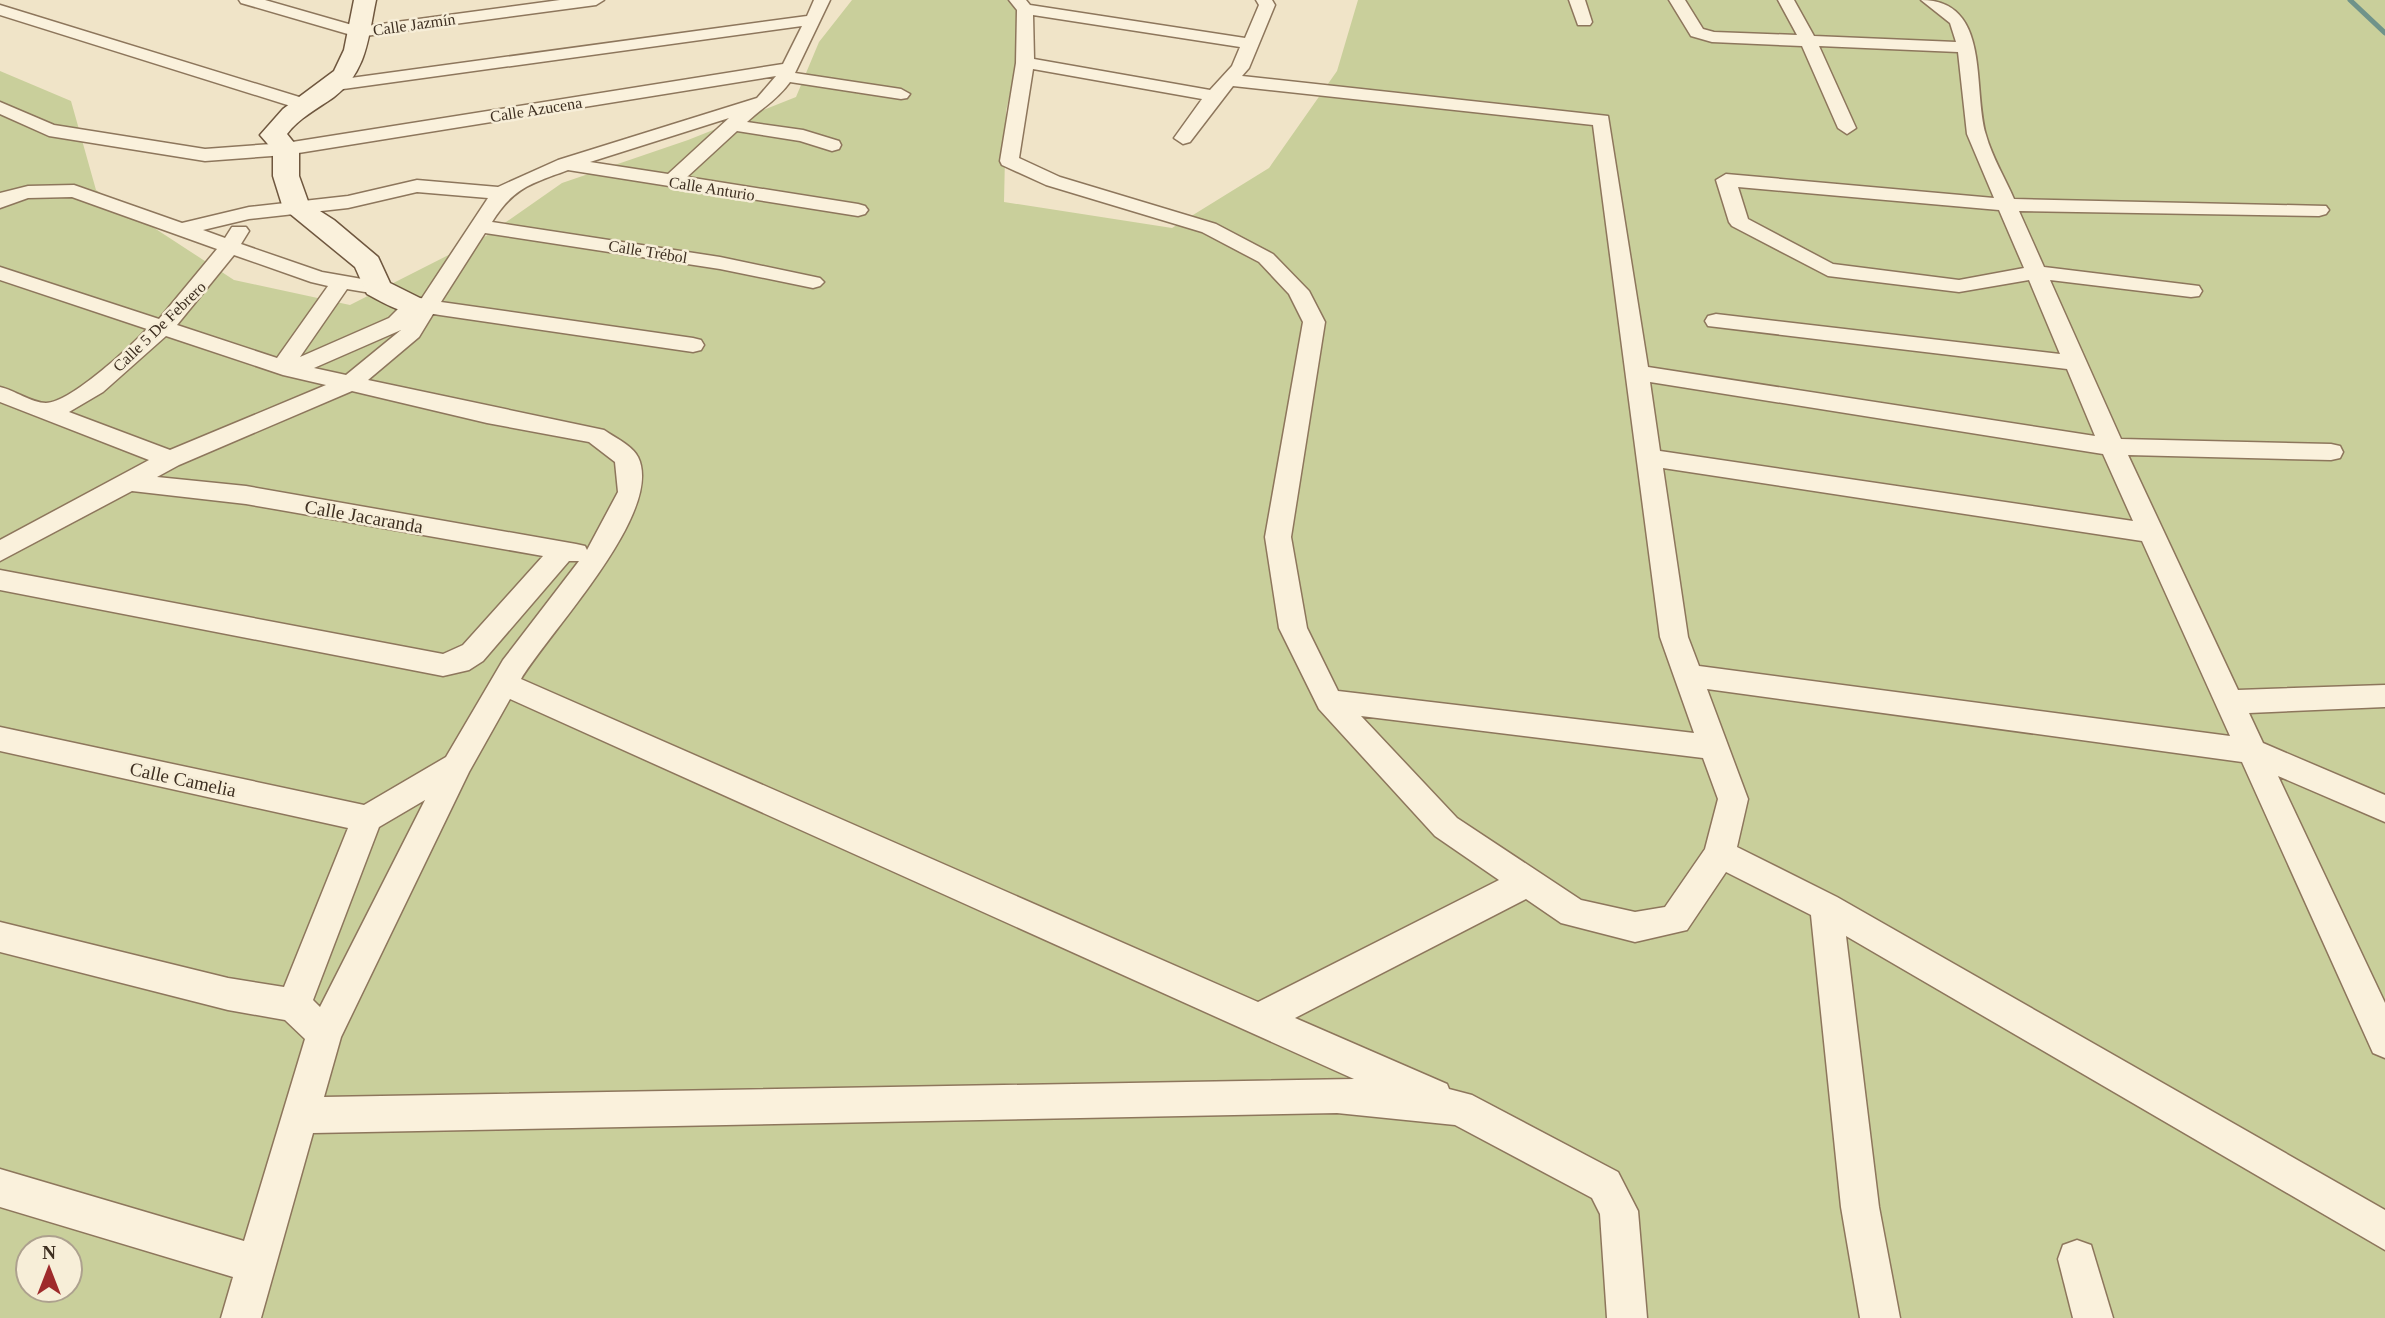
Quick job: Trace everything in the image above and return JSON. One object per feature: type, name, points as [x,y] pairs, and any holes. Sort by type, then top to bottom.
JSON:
[{"type":"street","points":[[247,0],[358,32]]},
{"type":"street","points":[[336,85],[351,65],[365,0]]},
{"type":"street","name":"Calle Jazmín","points":[[358,32],[596,0]]},
{"type":"street","points":[[1183,138],[1213,96],[1240,68],[1267,5],[1264,0]]},
{"type":"street","points":[[1577,0],[1584,22]]},
{"type":"street","points":[[1677,0],[1697,32],[1712,37],[1966,47]]},
{"type":"street","points":[[1786,0],[1808,40],[1847,128]]},
{"type":"street","points":[[1929,0],[1957,22],[1966,47],[1976,134],[2112,447],[2385,1041]]},
{"type":"street","points":[[1229,80],[1602,120],[1674,637],[1733,799],[1720,854],[1675,920],[1635,927],[1573,913],[1446,827],[1329,701],[1293,628],[1278,537],[1314,322],[1298,291],[1266,258],[1209,228],[1053,181],[1009,161],[1033,5],[1251,44]]},
{"type":"street","points":[[0,10],[303,104]]},
{"type":"street","points":[[181,229],[248,213],[348,202],[417,186],[502,193],[565,164],[751,107],[773,95],[817,10]]},
{"type":"street","points":[[377,288],[368,263],[324,226],[297,208],[286,176],[286,149],[273,135],[303,104],[336,85],[817,10]]},
{"type":"street","points":[[1025,62],[1213,96]]},
{"type":"street","name":"Calle Azucena","points":[[0,107],[49,130],[205,155],[286,149],[785,73],[901,94]]},
{"type":"street","points":[[671,182],[751,107]]},
{"type":"street","points":[[732,125],[803,136],[832,145]]},
{"type":"street","name":"Calle Anturio","points":[[565,164],[858,210]]},
{"type":"street","points":[[2191,292],[2036,272],[1959,286],[1828,270],[1739,222],[1726,180],[2007,205],[2319,210]]},
{"type":"street","points":[[3,197],[27,192],[74,191],[318,278],[377,288],[421,306],[693,345]]},
{"type":"street","points":[[2,549],[170,460],[351,383],[411,332],[421,306],[481,226],[502,193]]},
{"type":"street","name":"Calle 5 De Febrero","points":[[43,412],[72,402],[118,368],[204,284],[230,247],[248,213]]},
{"type":"street","name":"Calle Trébol","points":[[481,226],[720,263],[813,282]]},
{"type":"street","points":[[0,273],[159,328],[287,368],[487,415],[596,436],[626,459],[630,492],[597,557],[504,684],[457,766],[324,1034],[241,1318]]},
{"type":"street","points":[[287,368],[342,282]]},
{"type":"street","points":[[287,368],[397,323],[421,306]]},
{"type":"street","points":[[1716,321],[2076,363]]},
{"type":"street","points":[[1638,373],[2112,447],[2331,452]]},
{"type":"street","points":[[0,394],[170,460]]},
{"type":"street","points":[[1650,458],[2152,533]]},
{"type":"street","name":"Calle Jacaranda","points":[[130,482],[246,495],[597,557]]},
{"type":"street","points":[[0,580],[443,666],[459,662],[472,653],[563,551]]},
{"type":"street","points":[[1689,676],[2252,751],[2385,809]]},
{"type":"street","points":[[504,684],[1459,1108],[1605,1185],[1619,1211],[1627,1318]]},
{"type":"street","points":[[2229,702],[2385,696]]},
{"type":"street","points":[[1329,701],[1715,747]]},
{"type":"street","name":"Calle Camelia","points":[[0,739],[367,819]]},
{"type":"street","points":[[294,1005],[367,819],[457,766]]},
{"type":"street","points":[[1720,854],[1826,907],[2385,1231]]},
{"type":"street","points":[[1259,1018],[1527,882]]},
{"type":"street","points":[[1826,907],[1860,1207],[1880,1318]]},
{"type":"street","points":[[0,937],[228,994],[294,1005],[324,1034]]},
{"type":"street","points":[[299,1115],[1336,1094],[1459,1108]]},
{"type":"street","points":[[0,1188],[256,1264]]},
{"type":"street","points":[[2077,1259],[2093,1318]]},
{"type":"green space","points":[[852,0],[1016,0],[1025,11],[1006,111],[1004,202],[1172,228],[1269,168],[1337,71],[1358,0],[2385,0],[2385,1318],[0,1318],[0,71],[71,101],[96,190],[234,280],[350,305],[486,236],[562,183],[688,140],[796,97],[819,42]]},
{"type":"waterway","points":[[2350,0],[2385,33]]}]
